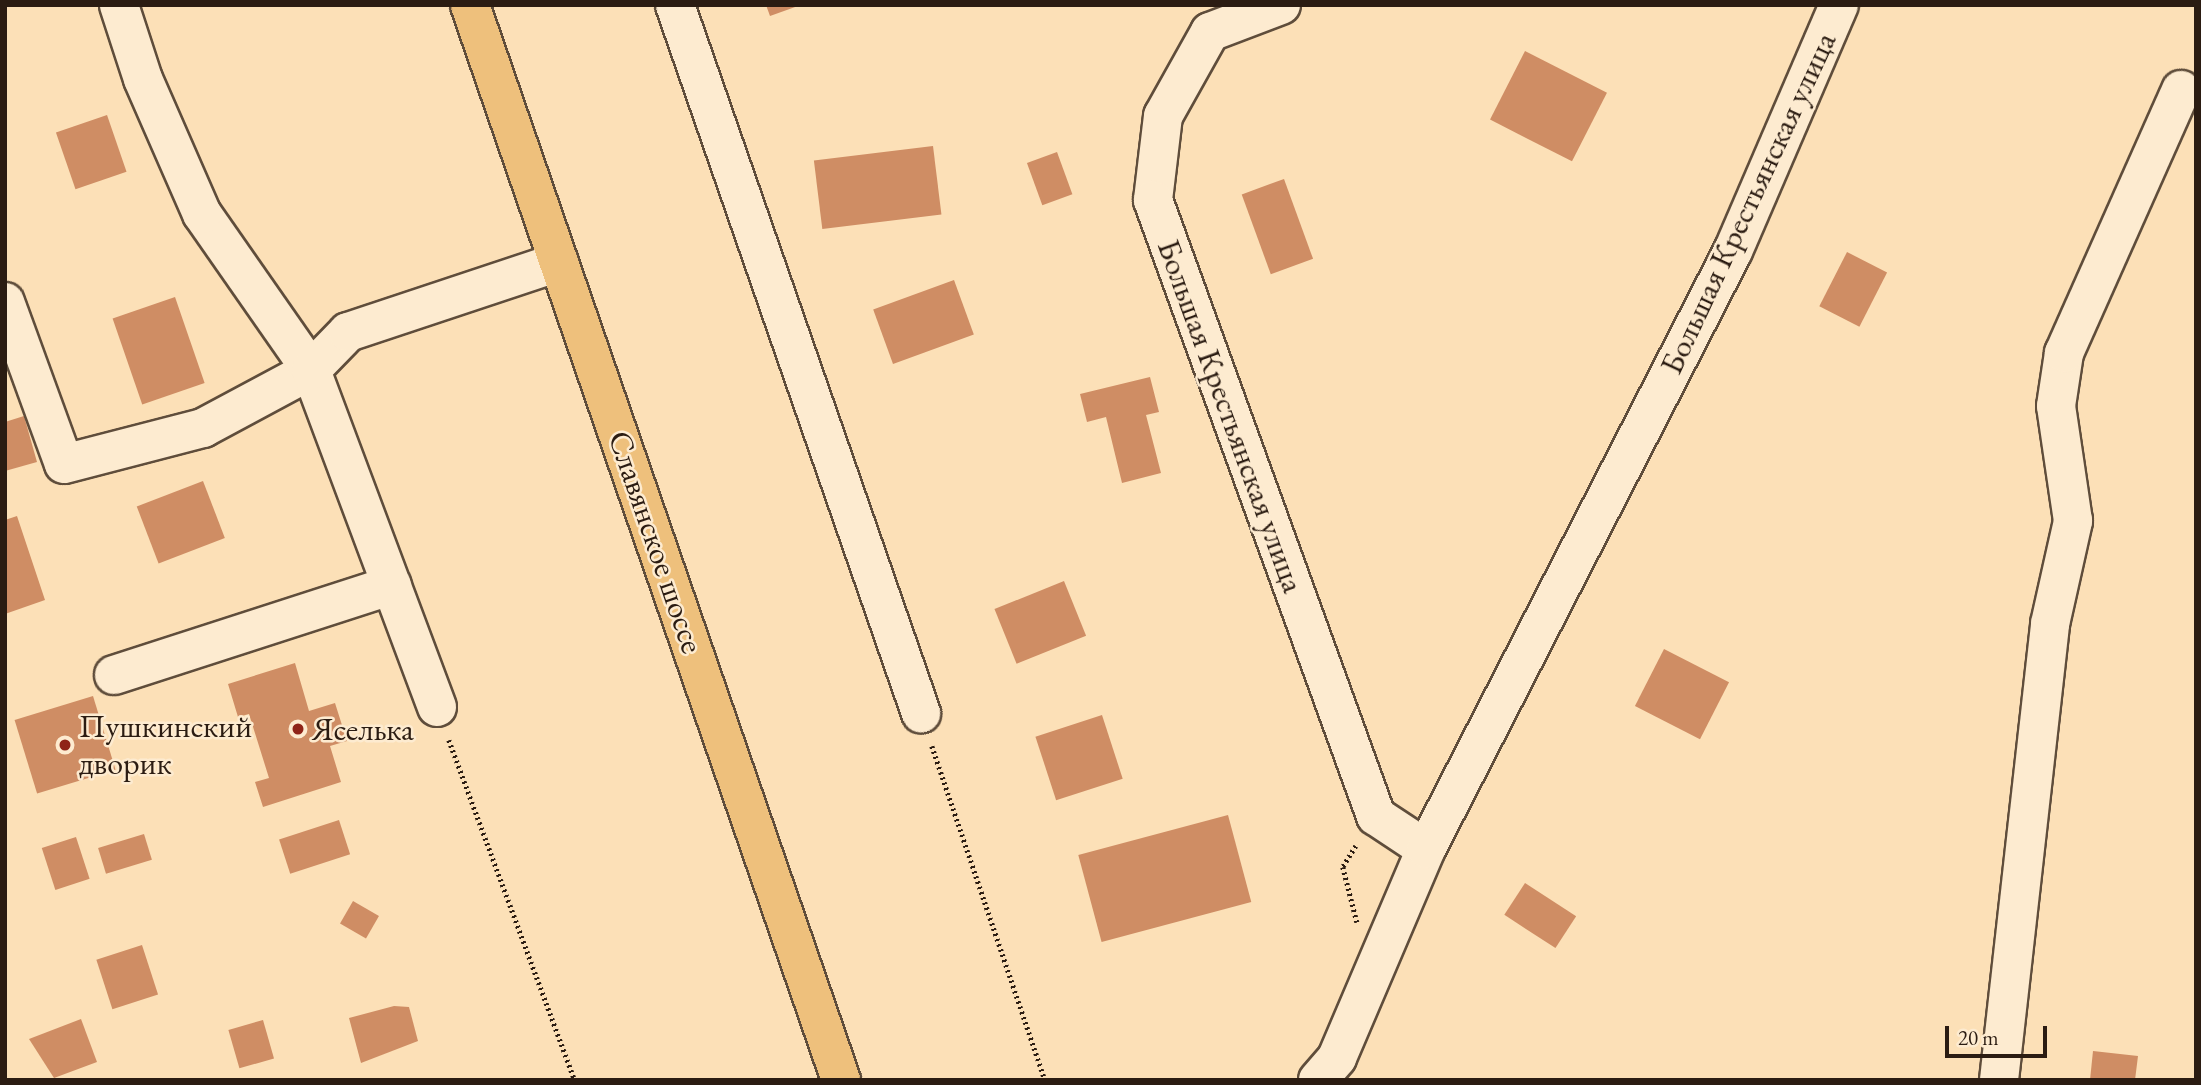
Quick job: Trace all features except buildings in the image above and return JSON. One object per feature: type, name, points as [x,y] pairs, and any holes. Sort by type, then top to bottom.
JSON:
[{"type":"main road","name":"Славянское шоссе","points":[[470,5],[841,1080]]},
{"type":"street","points":[[119,5],[143,79],[202,214],[311,370],[437,707]]},
{"type":"street","points":[[675,5],[921,713]]},
{"type":"street","name":"Большая Крестьянская улица","points":[[1281,5],[1210,32],[1163,116],[1153,200],[1376,816]]},
{"type":"street","name":"Большая Крестьянская улица","points":[[1318,1080],[1337,1058],[1426,849],[1733,251],[1839,5]]},
{"type":"street","points":[[1999,1080],[2050,624],[2073,521],[2056,406],[2064,353],[2181,90]]},
{"type":"street","points":[[5,302],[64,464],[203,428],[311,370],[348,332],[559,262]]},
{"type":"street","points":[[114,675],[392,585]]},
{"type":"street","points":[[1376,816],[1426,849]]},
{"type":"path","points":[[437,707],[575,1080]]},
{"type":"path","points":[[921,713],[1045,1080]]},
{"type":"path","points":[[1376,816],[1343,867],[1350,910],[1379,960]]},
{"type":"place","name":"Яселька","points":[[298,729]]},
{"type":"place","name":"Пушкинский дворик","points":[[65,745]]}]
